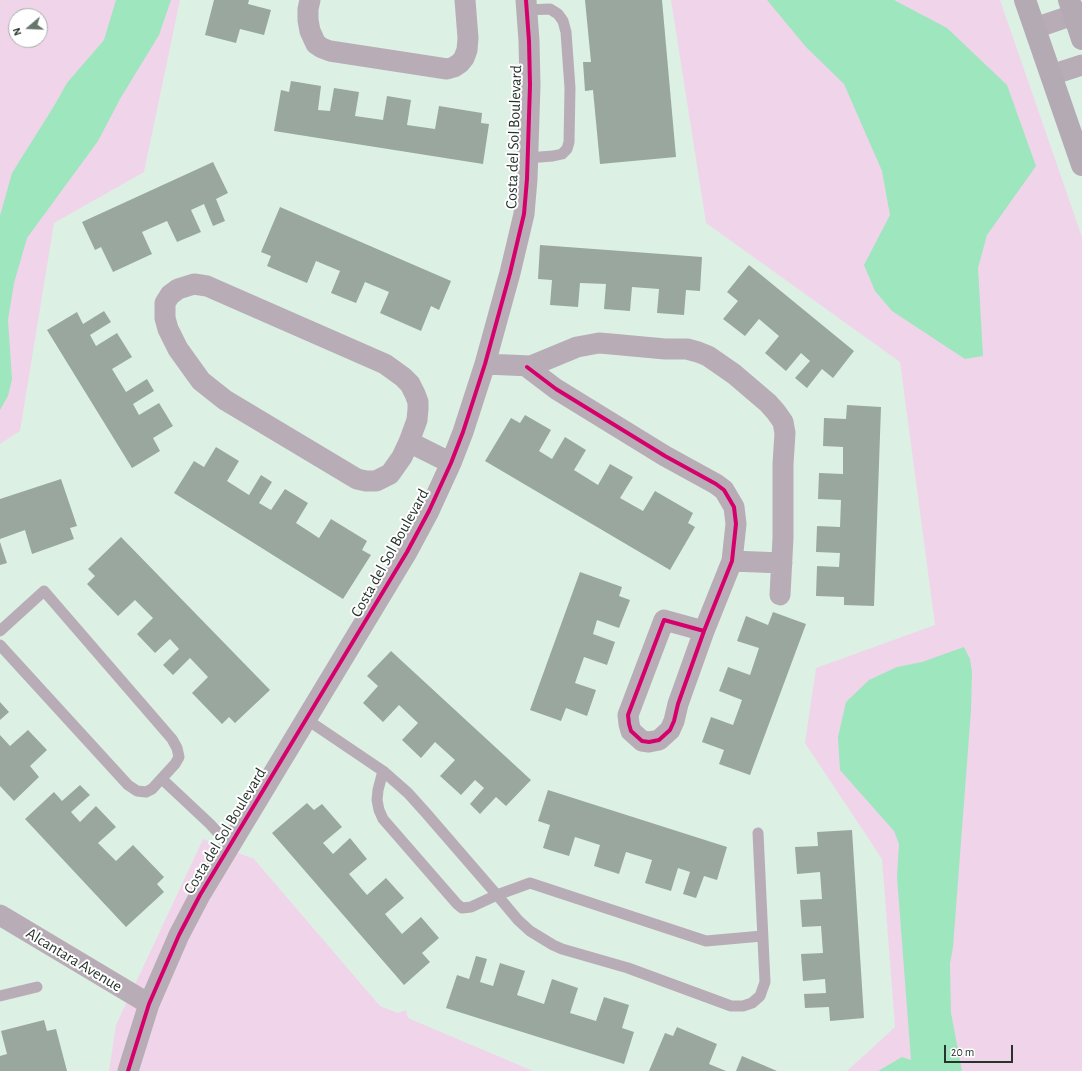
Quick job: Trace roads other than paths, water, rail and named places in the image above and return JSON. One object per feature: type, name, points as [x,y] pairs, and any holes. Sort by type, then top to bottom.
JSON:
[{"type":"street","points":[[310,0],[308,9],[310,31],[316,44],[322,48],[330,51],[448,69],[460,63],[467,50],[468,38],[465,0]]},
{"type":"street","points":[[1025,0],[1082,165]]},
{"type":"street","name":"Costa del Sol Boulevard","points":[[128,1071],[149,1004],[179,935],[200,895],[408,552],[429,512],[463,432],[485,364],[510,273],[524,214],[527,179],[530,84],[527,5]]},
{"type":"street","points":[[1035,28],[1075,9],[1082,39]]},
{"type":"street","points":[[1051,75],[1082,65]]},
{"type":"street","points":[[194,284],[207,286],[385,364],[410,384],[418,402],[417,420],[409,442],[397,466],[390,474],[376,481],[357,479],[225,400],[201,381],[178,348],[168,329],[165,318],[165,303],[170,295],[178,289],[194,284]]},
{"type":"street","points":[[485,364],[527,367],[577,347],[599,343],[665,349],[687,349],[708,356],[734,374],[768,403],[776,412],[782,422],[785,433],[780,595]]},
{"type":"street","points":[[527,367],[556,389],[665,456],[716,484],[724,490],[734,507],[736,514],[735,543],[732,561],[704,631],[670,730],[659,740],[649,742],[636,737],[631,731],[628,715],[664,620],[704,631]]},
{"type":"street","points":[[409,442],[451,463]]},
{"type":"street","points":[[732,561],[782,563]]},
{"type":"street","name":"Alcantara Avenue","points":[[1,918],[149,1004]]},
{"type":"lane","points":[[527,5],[550,9],[558,14],[563,21],[566,32],[570,88],[569,142],[567,149],[562,154],[527,158]]},
{"type":"lane","points":[[0,631],[44,591],[172,739],[177,748],[179,757],[175,764],[152,789],[146,792],[138,791],[128,785],[0,645]]},
{"type":"lane","points":[[306,720],[383,771],[408,793],[518,920],[530,931],[562,949],[628,968],[731,1006],[743,1006],[752,1003],[760,996],[765,982],[758,833]]},
{"type":"lane","points":[[383,771],[377,800],[378,810],[383,819],[462,908],[471,907],[497,895],[530,883],[706,941],[721,941],[762,936]]},
{"type":"lane","points":[[162,779],[210,824],[230,846]]},
{"type":"lane","points":[[0,996],[37,987]]}]
